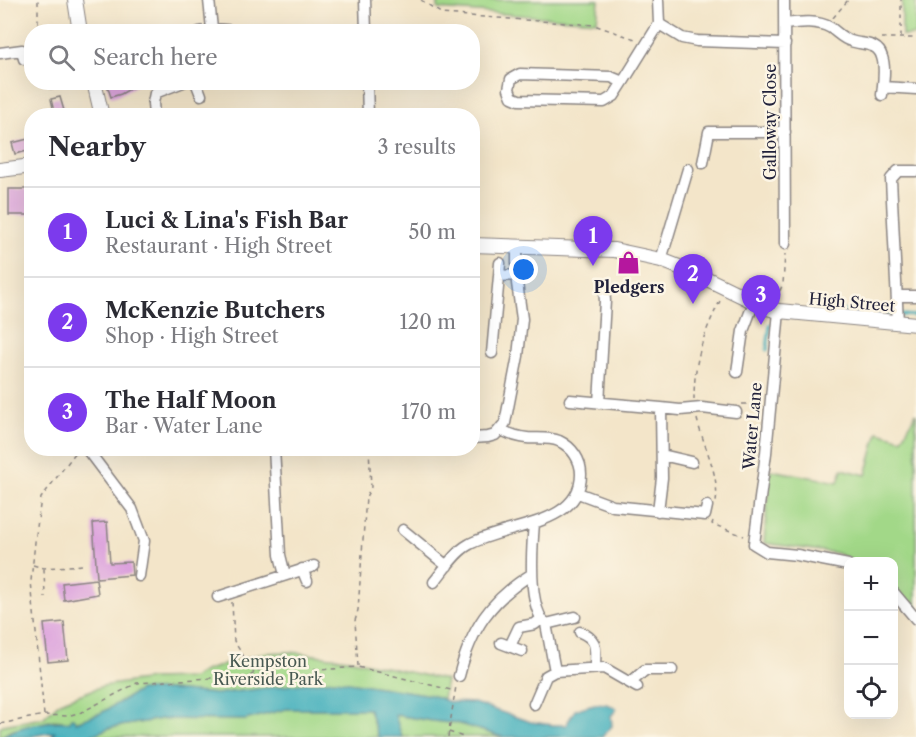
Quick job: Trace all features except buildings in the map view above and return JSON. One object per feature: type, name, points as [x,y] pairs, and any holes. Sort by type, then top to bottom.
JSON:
[{"type":"main road","points":[[75,0],[79,24]]},
{"type":"main road","points":[[96,90],[100,108]]},
{"type":"main road","points":[[0,170],[24,167]]},
{"type":"main road","name":"High Street","points":[[480,246],[614,250],[661,260],[767,307],[898,317],[916,324]]},
{"type":"street","points":[[209,0],[212,24]]},
{"type":"street","points":[[365,0],[366,24]]},
{"type":"street","points":[[623,82],[611,77],[520,74],[511,79],[509,88],[512,97],[519,100],[604,102],[614,96],[623,82],[647,42],[659,24],[658,0]]},
{"type":"street","name":"Galloway Close","points":[[784,0],[785,244]]},
{"type":"street","points":[[785,24],[803,22],[827,26],[844,39],[870,44],[878,50],[882,57],[882,91],[916,89]]},
{"type":"street","points":[[659,24],[682,38],[697,41],[785,44]]},
{"type":"street","points":[[0,53],[22,50],[24,59]]},
{"type":"street","points":[[153,108],[155,93],[163,90]]},
{"type":"street","points":[[199,90],[201,95]]},
{"type":"street","points":[[367,90],[368,108]]},
{"type":"street","points":[[702,163],[709,132],[785,132]]},
{"type":"street","points":[[661,260],[688,185],[688,169]]},
{"type":"street","points":[[898,317],[891,179],[898,171],[916,171]]},
{"type":"street","points":[[480,438],[495,435],[505,423],[519,356],[522,319],[517,275],[517,248]]},
{"type":"street","points":[[492,353],[500,263]]},
{"type":"street","points":[[500,276],[517,275]]},
{"type":"street","points":[[599,403],[604,288]]},
{"type":"street","points":[[897,296],[916,296]]},
{"type":"street","points":[[737,372],[741,339],[767,307]]},
{"type":"street","name":"Water Lane","points":[[754,544],[769,424],[767,307]]},
{"type":"street","points":[[570,400],[680,410],[736,412]]},
{"type":"street","points":[[658,511],[662,455],[661,408]]},
{"type":"street","points":[[434,582],[466,547],[483,537],[563,511],[578,493],[581,467],[577,456],[569,448],[559,441],[513,436],[501,430]]},
{"type":"street","points":[[662,455],[692,462]]},
{"type":"street","points":[[93,456],[132,509],[144,541],[139,576]]},
{"type":"street","points":[[274,456],[280,555],[285,575]]},
{"type":"street","points":[[578,493],[613,506],[705,515],[712,508]]},
{"type":"street","points":[[534,522],[533,588],[544,622],[555,671]]},
{"type":"street","points":[[403,530],[447,566]]},
{"type":"street","points":[[754,544],[767,552],[844,564]]},
{"type":"street","points":[[218,597],[230,589],[314,566]]},
{"type":"street","points":[[302,569],[307,581]]},
{"type":"street","points":[[459,676],[465,651],[474,631],[488,610],[513,586],[532,574]]},
{"type":"street","points":[[898,598],[916,619]]},
{"type":"street","points":[[522,651],[506,644],[516,629],[575,617]]},
{"type":"street","points":[[580,632],[590,636],[594,641],[595,668]]},
{"type":"street","points":[[534,704],[546,676],[555,671],[608,669],[634,685],[645,670],[672,670]]},
{"type":"path","points":[[38,0],[38,24]]},
{"type":"path","points":[[421,0],[442,14],[594,25],[647,42]]},
{"type":"path","points":[[827,26],[848,0]]},
{"type":"path","points":[[901,0],[901,38]]},
{"type":"path","points":[[870,44],[870,39],[916,38]]},
{"type":"path","points":[[767,307],[776,299],[783,284],[785,244]]},
{"type":"path","points":[[726,289],[708,323],[694,368],[695,409],[717,494],[712,508],[712,524],[743,535],[754,544]]},
{"type":"path","points":[[44,715],[31,581],[32,565],[41,498],[72,456]]},
{"type":"path","points":[[358,667],[355,621],[358,610],[366,496],[371,487],[369,456]]},
{"type":"path","points":[[32,565],[44,568],[83,565]]},
{"type":"path","points":[[44,568],[45,597]]},
{"type":"path","points":[[230,589],[234,641],[254,674]]},
{"type":"path","points":[[0,724],[44,715],[66,716],[82,712],[137,683],[226,677],[242,681],[281,656],[318,670],[358,667],[455,691],[448,737]]},
{"type":"path","points":[[449,732],[462,737]]},
{"type":"green space","points":[[438,0],[599,0],[597,21],[438,9]]},
{"type":"green space","points":[[902,0],[916,0],[916,35],[902,36]]},
{"type":"green space","points":[[916,413],[916,613],[898,593],[898,557],[844,557],[836,553],[764,543],[770,470],[838,482],[842,469],[866,475],[878,432],[902,439]]},
{"type":"green space","name":"Kempston Riverside Park","points":[[290,652],[348,659],[446,680],[443,699],[431,695],[335,680],[216,694],[140,690],[101,713],[75,722],[53,720],[10,731],[0,737],[0,727],[3,725],[43,718],[60,702],[103,686],[151,679],[193,678],[204,671],[263,653]]},
{"type":"green space","points":[[286,709],[369,709],[378,737],[87,737],[109,728],[161,719],[245,720]]},
{"type":"green space","points":[[394,715],[453,722],[503,737],[402,737]]},
{"type":"water","points":[[335,680],[431,695],[450,702],[474,703],[531,722],[553,725],[566,725],[575,710],[591,705],[606,704],[617,709],[611,716],[612,726],[602,737],[503,737],[453,722],[395,715],[402,737],[378,737],[369,709],[286,709],[245,720],[161,719],[109,728],[87,737],[52,737],[55,732],[27,737],[1,737],[34,724],[69,722],[71,718],[76,722],[101,713],[140,690],[216,694]]},
{"type":"waterway","points":[[834,310],[916,316]]},
{"type":"waterway","points":[[767,350],[770,324]]},
{"type":"place","name":"Pledgers","points":[[629,262]]},
{"type":"place","name":"Luci & Lina's Fish Bar","points":[[593,266]]},
{"type":"place","name":"McKenzie Butchers","points":[[693,304]]},
{"type":"place","name":"The Half Moon","points":[[761,325]]}]
